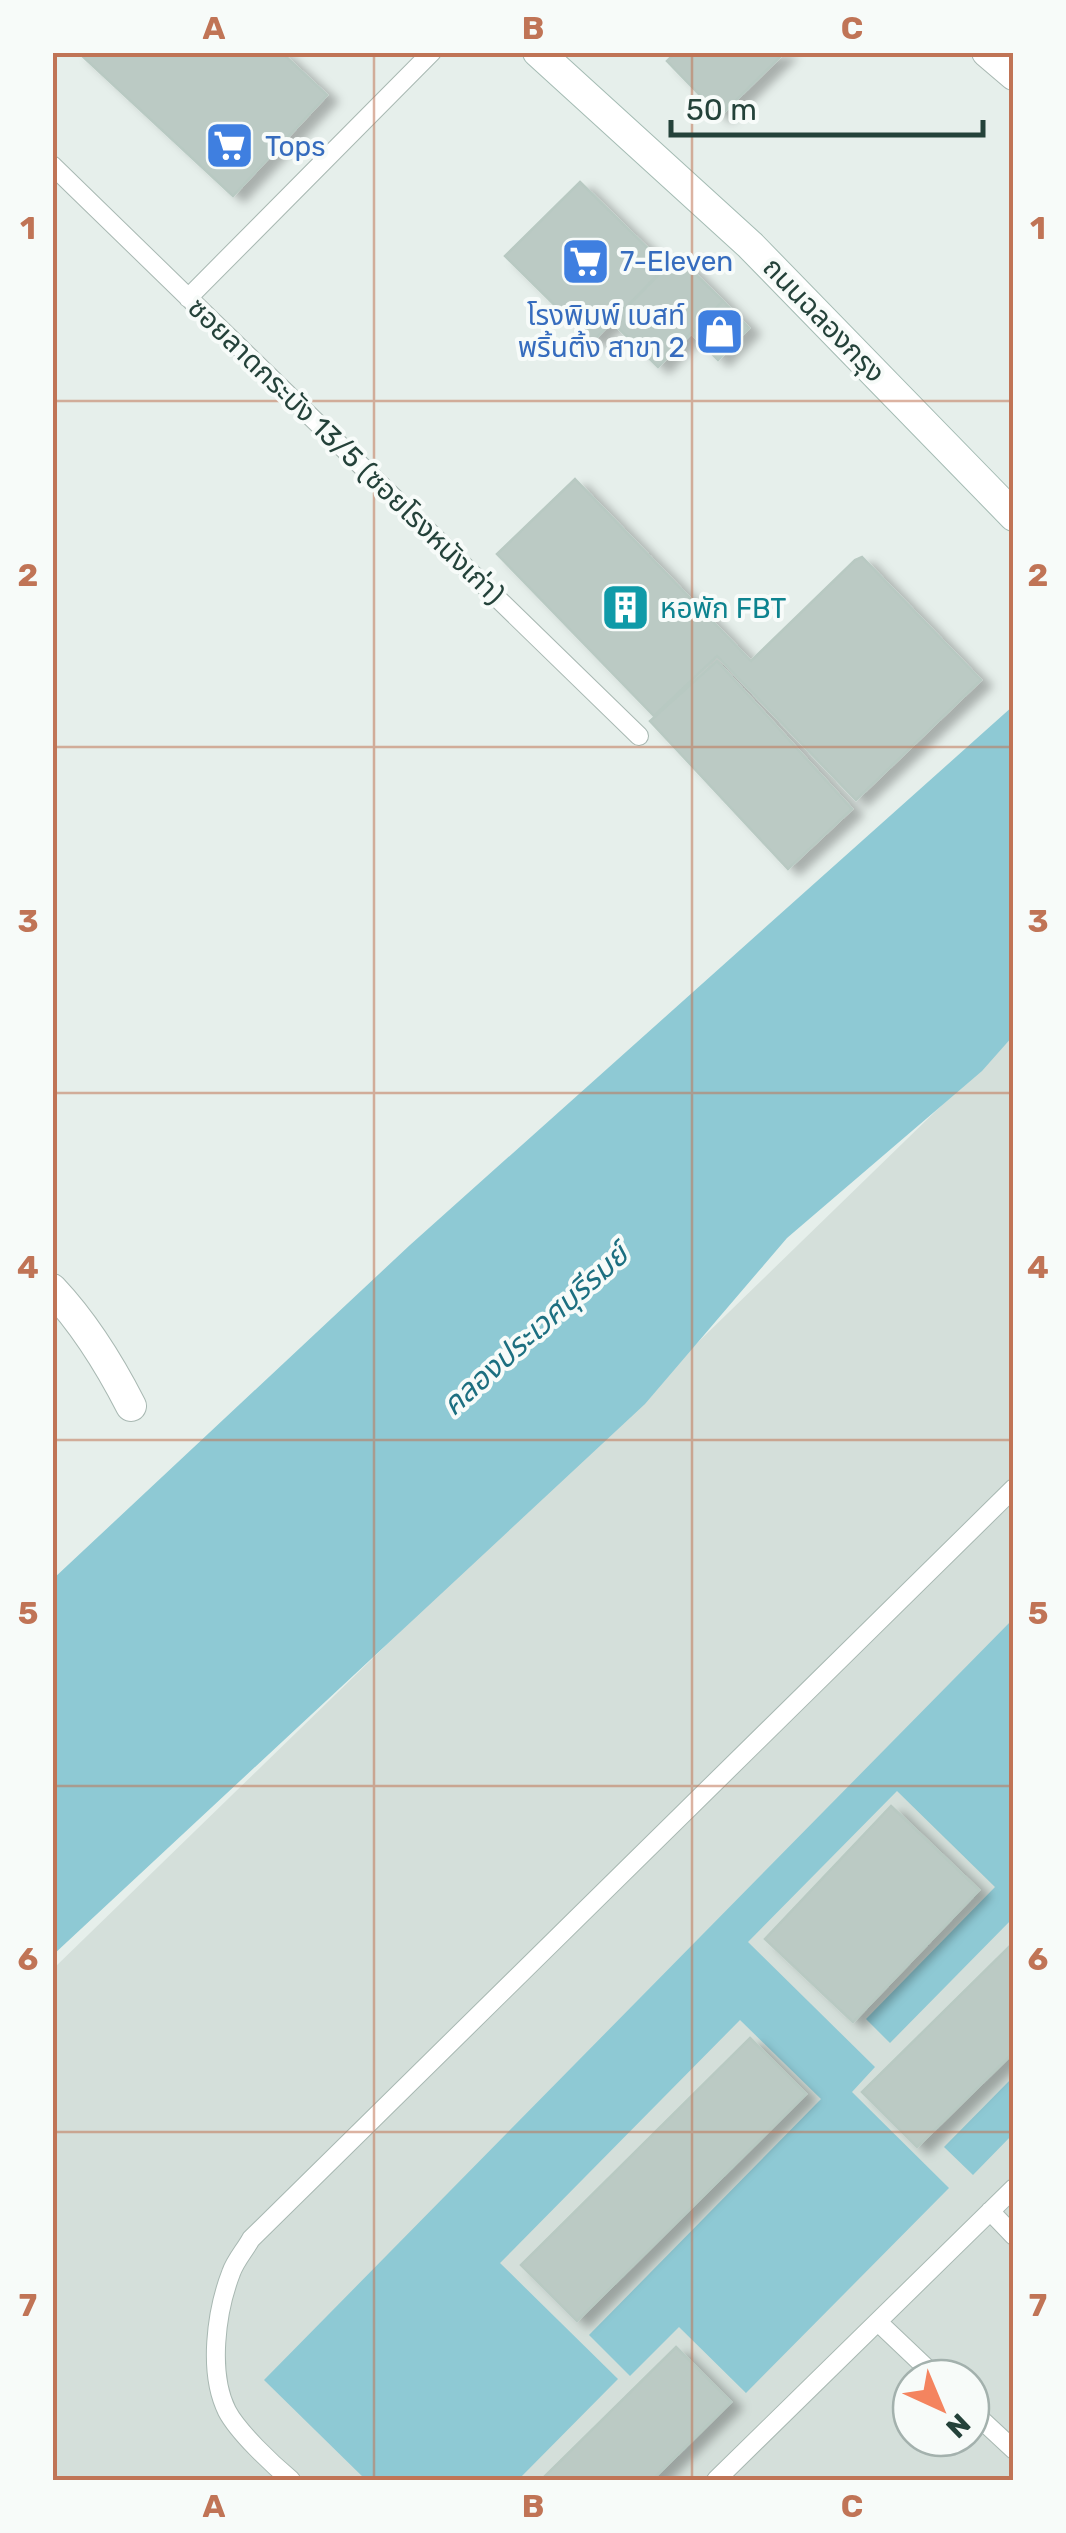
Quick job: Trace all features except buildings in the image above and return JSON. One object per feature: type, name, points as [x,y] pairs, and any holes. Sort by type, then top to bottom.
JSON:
[{"type":"main road","name":"ถนนฉลองกรุง","points":[[538,52],[750,245],[1014,516]]},
{"type":"main road","points":[[987,52],[1014,75]]},
{"type":"main road","points":[[52,1289],[107,1360],[130,1406]]},
{"type":"lane","points":[[188,298],[432,52]]},
{"type":"lane","name":"ซอยลาดกระบัง 13/5 (ซอยโรงหนังเก่า)","points":[[52,164],[639,736]]},
{"type":"lane","points":[[291,2480],[228,2414],[217,2385],[218,2323],[231,2270],[251,2240],[1014,1488]]},
{"type":"lane","points":[[716,2480],[1014,2188]]},
{"type":"lane","points":[[990,2211],[1014,2236]]},
{"type":"lane","points":[[878,2322],[916,2358]]},
{"type":"lane","points":[[991,2429],[1014,2450]]},
{"type":"shaded area","points":[[1013,1036],[1013,2480],[53,2480],[53,1969]]},
{"type":"water","name":"คลองประเวศบุรีรมย์","points":[[1013,706],[1013,1036],[982,1071],[787,1238],[645,1404],[53,1955],[53,1579],[410,1245]]},
{"type":"water","points":[[1013,1619],[1013,1918],[890,2043],[866,2019],[995,1887],[897,1791],[748,1942],[875,2067],[852,2092],[949,2188],[746,2393],[679,2327],[630,2376],[589,2335],[821,2099],[740,2020],[500,2263],[618,2379],[518,2480],[366,2480],[264,2380]]},
{"type":"water","points":[[1013,2077],[1013,2134],[973,2175],[944,2147]]},
{"type":"place","name":"Tops","points":[[230,146]]},
{"type":"place","name":"7-Eleven","points":[[585,261]]},
{"type":"place","name":"โรงพิมพ์ เบสท์ พริ้นติ้ง สาขา 2","points":[[720,331]]},
{"type":"place","name":"หอพัก FBT","points":[[625,608]]}]
